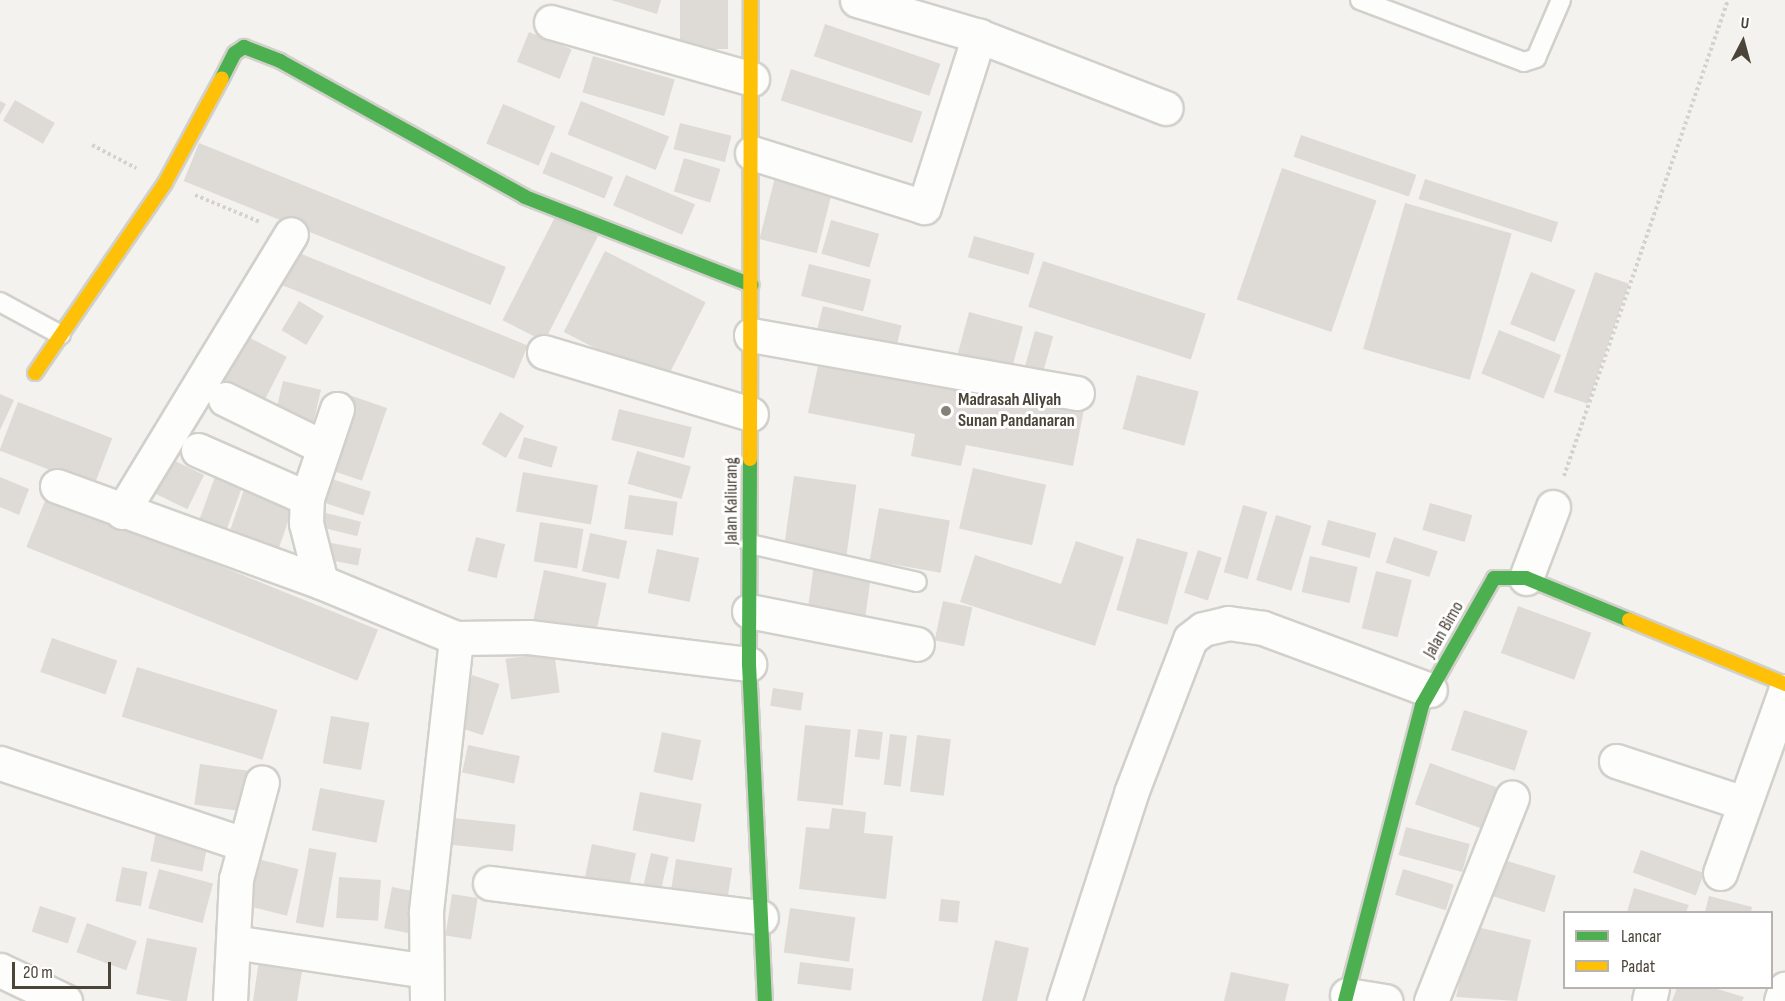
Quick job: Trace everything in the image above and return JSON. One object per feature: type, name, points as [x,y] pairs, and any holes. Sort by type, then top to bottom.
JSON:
[{"type":"street","name":"Jalan Kaliurang","points":[[751,0],[752,285],[748,664],[765,1001]]},
{"type":"street","points":[[857,0],[979,36],[1166,108]]},
{"type":"street","points":[[551,22],[752,79]]},
{"type":"street","points":[[752,153],[924,207],[979,36]]},
{"type":"street","points":[[35,373],[165,183],[235,53],[244,46],[280,61],[525,197],[752,285]]},
{"type":"street","points":[[122,512],[291,234]]},
{"type":"street","points":[[751,335],[1077,393]]},
{"type":"street","points":[[544,352],[751,414]]},
{"type":"street","points":[[225,399],[323,447]]},
{"type":"street","points":[[321,582],[306,523],[307,498],[338,409]]},
{"type":"street","points":[[198,450],[307,498]]},
{"type":"street","points":[[57,486],[122,512],[321,582],[456,638],[529,637],[748,664]]},
{"type":"street","points":[[1526,578],[1553,507]]},
{"type":"street","name":"Jalan Bimo","points":[[1346,998],[1401,772],[1422,705],[1494,578],[1526,578],[1785,684]]},
{"type":"street","points":[[749,611],[917,644]]},
{"type":"street","points":[[1064,1001],[1131,793],[1190,639],[1203,629],[1228,623],[1263,628],[1430,690]]},
{"type":"street","points":[[233,942],[426,986],[426,911],[456,638]]},
{"type":"street","points":[[1719,873],[1785,691]]},
{"type":"street","points":[[1616,761],[1744,803]]},
{"type":"street","points":[[0,763],[244,844]]},
{"type":"street","points":[[230,1001],[236,879],[262,782]]},
{"type":"street","points":[[1431,1001],[1512,797]]},
{"type":"street","points":[[490,883],[761,917]]},
{"type":"street","points":[[0,970],[65,1001]]},
{"type":"street","points":[[1781,1001],[1785,989]]},
{"type":"street","points":[[1346,998],[1386,1001]]},
{"type":"lane","points":[[1360,0],[1524,62],[1536,58],[1561,0]]},
{"type":"lane","points":[[0,302],[61,335]]},
{"type":"lane","points":[[750,544],[917,582]]},
{"type":"path","points":[[1553,507],[1728,0]]},
{"type":"path","points":[[92,145],[165,183],[291,234]]},
{"type":"building","points":[[611,0],[661,0],[657,14]]},
{"type":"building","points":[[680,0],[728,0],[728,49],[680,49]]},
{"type":"building","points":[[825,24],[940,64],[929,96],[814,56]]},
{"type":"building","points":[[529,32],[572,49],[560,79],[517,62]]},
{"type":"building","points":[[593,56],[675,79],[664,116],[583,93]]},
{"type":"building","points":[[791,69],[922,112],[912,143],[781,100]]},
{"type":"building","points":[[15,100],[55,123],[43,144],[3,121]]},
{"type":"building","points":[[0,101],[6,104],[0,115]]},
{"type":"building","points":[[581,101],[669,137],[656,170],[568,134]]},
{"type":"building","points":[[503,104],[555,126],[539,166],[486,144]]},
{"type":"building","points":[[680,123],[731,136],[725,162],[673,149]]},
{"type":"building","points":[[1301,135],[1416,175],[1409,196],[1294,157]]},
{"type":"building","points":[[199,143],[506,267],[491,305],[184,181]]},
{"type":"building","points":[[551,152],[613,177],[605,198],[542,173]]},
{"type":"building","points":[[684,158],[720,169],[710,203],[674,191]]},
{"type":"building","points":[[1282,168],[1377,201],[1331,332],[1237,299]]},
{"type":"building","points":[[626,175],[695,204],[682,235],[613,205]]},
{"type":"building","points":[[775,177],[832,191],[817,253],[760,239]]},
{"type":"building","points":[[1425,179],[1558,222],[1552,242],[1419,199]]},
{"type":"building","points":[[1405,203],[1512,234],[1470,380],[1363,349]]},
{"type":"building","points":[[556,215],[598,236],[544,341],[502,320]]},
{"type":"building","points":[[831,220],[879,234],[869,267],[821,254]]},
{"type":"building","points":[[974,236],[1035,253],[1028,275],[968,257]]},
{"type":"building","points":[[294,251],[528,345],[514,379],[281,284]]},
{"type":"building","points":[[605,251],[706,302],[664,383],[564,332]]},
{"type":"building","points":[[1043,261],[1206,314],[1191,359],[1028,307]]},
{"type":"building","points":[[809,264],[871,279],[863,312],[801,296]]},
{"type":"building","points":[[1531,272],[1576,290],[1555,342],[1510,324]]},
{"type":"building","points":[[1595,272],[1629,284],[1588,404],[1554,392]]},
{"type":"building","points":[[299,301],[324,316],[306,345],[281,330]]},
{"type":"building","points":[[823,306],[902,326],[894,357],[815,337]]},
{"type":"building","points":[[969,312],[1023,326],[1010,374],[956,359]]},
{"type":"building","points":[[1499,330],[1561,355],[1544,399],[1481,374]]},
{"type":"building","points":[[1035,331],[1053,336],[1043,374],[1024,368]]},
{"type":"building","points":[[244,335],[287,357],[260,409],[217,388]]},
{"type":"building","name":"Madrasah Aliyah Sunan Pandanaran","points":[[820,356],[1084,409],[1073,466],[966,445],[961,466],[911,456],[915,434],[808,413]]},
{"type":"building","points":[[1137,375],[1199,392],[1184,446],[1123,429]]},
{"type":"building","points":[[283,381],[321,390],[314,422],[276,413]]},
{"type":"building","points":[[0,394],[14,400],[0,430]]},
{"type":"building","points":[[352,396],[387,408],[362,481],[327,469]]},
{"type":"building","points":[[18,402],[112,438],[94,487],[0,451]]},
{"type":"building","points":[[619,409],[692,427],[684,458],[611,440]]},
{"type":"building","points":[[500,412],[524,426],[506,458],[482,444]]},
{"type":"building","points":[[524,437],[558,447],[552,468],[518,458]]},
{"type":"building","points":[[637,451],[691,466],[681,499],[628,484]]},
{"type":"building","points":[[169,458],[204,475],[187,509],[152,492]]},
{"type":"building","points":[[973,468],[1046,485],[1032,545],[959,528]]},
{"type":"building","points":[[523,472],[598,485],[591,525],[516,511]]},
{"type":"building","points":[[216,474],[243,484],[225,534],[198,524]]},
{"type":"building","points":[[794,476],[856,485],[846,556],[784,547]]},
{"type":"building","points":[[0,477],[29,489],[19,515],[0,507]]},
{"type":"building","points":[[332,479],[371,492],[363,515],[324,503]]},
{"type":"building","points":[[247,481],[296,498],[274,563],[225,546]]},
{"type":"building","points":[[629,495],[678,502],[673,535],[624,529]]},
{"type":"building","points":[[47,496],[378,630],[357,681],[26,547]]},
{"type":"building","points":[[1430,503],[1472,515],[1465,542],[1422,530]]},
{"type":"building","points":[[1243,505],[1267,512],[1248,579],[1224,572]]},
{"type":"building","points":[[879,508],[950,521],[941,573],[870,560]]},
{"type":"building","points":[[326,513],[361,522],[357,536],[322,528]]},
{"type":"building","points":[[1276,515],[1311,526],[1292,591],[1256,580]]},
{"type":"building","points":[[1328,520],[1376,533],[1370,558],[1321,545]]},
{"type":"building","points":[[540,522],[583,529],[577,568],[534,562]]},
{"type":"building","points":[[590,533],[627,541],[619,579],[582,571]]},
{"type":"building","points":[[476,537],[505,544],[497,578],[468,571]]},
{"type":"building","points":[[1394,537],[1438,551],[1429,577],[1386,563]]},
{"type":"building","points":[[1137,538],[1188,553],[1167,625],[1116,610]]},
{"type":"building","points":[[1076,541],[1124,557],[1095,646],[960,602],[975,555],[1061,584]]},
{"type":"building","points":[[326,542],[361,549],[358,566],[323,559]]},
{"type":"building","points":[[657,549],[699,558],[690,602],[648,593]]},
{"type":"building","points":[[1198,550],[1222,558],[1208,601],[1184,593]]},
{"type":"building","points":[[1310,556],[1358,567],[1349,603],[1302,592]]},
{"type":"building","points":[[814,565],[871,573],[864,625],[807,616]]},
{"type":"building","points":[[544,570],[607,583],[596,632],[534,619]]},
{"type":"building","points":[[1376,571],[1412,580],[1398,637],[1362,628]]},
{"type":"building","points":[[943,601],[972,607],[964,646],[935,640]]},
{"type":"building","points":[[1518,606],[1591,633],[1574,680],[1501,653]]},
{"type":"building","points":[[52,638],[117,660],[106,695],[40,672]]},
{"type":"building","points":[[554,652],[560,693],[511,699],[505,659]]},
{"type":"building","points":[[137,667],[278,710],[262,760],[122,717]]},
{"type":"building","points":[[472,675],[500,684],[483,735],[455,726]]},
{"type":"building","points":[[773,688],[804,693],[801,711],[770,706]]},
{"type":"building","points":[[1464,710],[1528,731],[1515,771],[1451,750]]},
{"type":"building","points":[[331,716],[369,723],[361,770],[323,763]]},
{"type":"building","points":[[805,725],[851,730],[843,805],[797,801]]},
{"type":"building","points":[[858,729],[883,732],[879,760],[855,757]]},
{"type":"building","points":[[662,732],[701,740],[693,780],[653,772]]},
{"type":"building","points":[[890,734],[907,736],[901,787],[884,785]]},
{"type":"building","points":[[917,735],[951,739],[944,796],[910,792]]},
{"type":"building","points":[[468,745],[520,756],[514,783],[462,772]]},
{"type":"building","points":[[1430,763],[1501,789],[1486,830],[1415,804]]},
{"type":"building","points":[[200,764],[255,772],[250,812],[194,805]]},
{"type":"building","points":[[320,788],[385,801],[377,843],[312,830]]},
{"type":"building","points":[[640,792],[702,804],[694,842],[633,830]]},
{"type":"building","points":[[832,808],[866,812],[864,833],[893,836],[886,899],[799,889],[806,827],[829,829]]},
{"type":"building","points":[[444,817],[516,825],[513,851],[441,844]]},
{"type":"building","points":[[157,827],[209,837],[202,871],[150,861]]},
{"type":"building","points":[[1406,827],[1470,844],[1462,872],[1398,855]]},
{"type":"building","points":[[592,844],[636,853],[628,892],[584,882]]},
{"type":"building","points":[[309,848],[337,853],[323,928],[296,923]]},
{"type":"building","points":[[1641,850],[1704,873],[1696,895],[1633,873]]},
{"type":"building","points":[[651,853],[669,857],[660,893],[643,889]]},
{"type":"building","points":[[254,858],[299,869],[287,916],[242,905]]},
{"type":"building","points":[[676,859],[732,868],[726,905],[670,897]]},
{"type":"building","points":[[1504,860],[1556,876],[1545,912],[1493,896]]},
{"type":"building","points":[[122,867],[148,872],[141,906],[115,901]]},
{"type":"building","points":[[159,869],[213,883],[202,923],[148,909]]},
{"type":"building","points":[[1403,869],[1454,884],[1446,910],[1395,895]]},
{"type":"building","points":[[339,877],[381,880],[378,921],[336,918]]},
{"type":"building","points":[[392,887],[422,893],[414,934],[384,928]]},
{"type":"building","points":[[1634,888],[1689,905],[1686,911],[1627,911]]},
{"type":"building","points":[[452,894],[478,898],[471,940],[445,935]]},
{"type":"building","points":[[1709,896],[1752,907],[1751,911],[1705,911]]},
{"type":"building","points":[[941,899],[960,901],[958,923],[939,921]]},
{"type":"building","points":[[40,906],[76,918],[68,943],[32,932]]},
{"type":"building","points":[[790,908],[855,917],[849,962],[784,953]]},
{"type":"building","points":[[87,923],[137,941],[126,970],[76,952]]},
{"type":"building","points":[[1473,926],[1531,940],[1517,1001],[1456,997]]},
{"type":"building","points":[[147,938],[197,948],[187,1001],[172,1001],[136,994]]},
{"type":"building","points":[[995,940],[1029,948],[1017,1001],[982,1001]]},
{"type":"building","points":[[259,960],[303,966],[297,1001],[253,1001]]},
{"type":"building","points":[[800,962],[854,969],[851,990],[797,984]]},
{"type":"building","points":[[1231,972],[1289,984],[1285,1001],[1224,1001]]},
{"type":"building","points":[[1677,989],[1717,989],[1744,997],[1742,1001],[1672,1001]]},
{"type":"traffic: fast","points":[[222,78],[235,53],[244,47],[280,61],[525,197],[752,285]]},
{"type":"traffic: fast","points":[[750,459],[749,664],[765,1001]]},
{"type":"traffic: fast","points":[[1345,1001],[1422,705],[1494,578],[1526,578],[1629,620]]},
{"type":"traffic: slow","points":[[750,459],[751,0]]},
{"type":"traffic: slow","points":[[35,373],[165,183],[222,78]]},
{"type":"traffic: slow","points":[[1629,620],[1785,684]]},
{"type":"place","name":"Madrasah Aliyah Sunan Pandanaran","points":[[946,411]]}]
